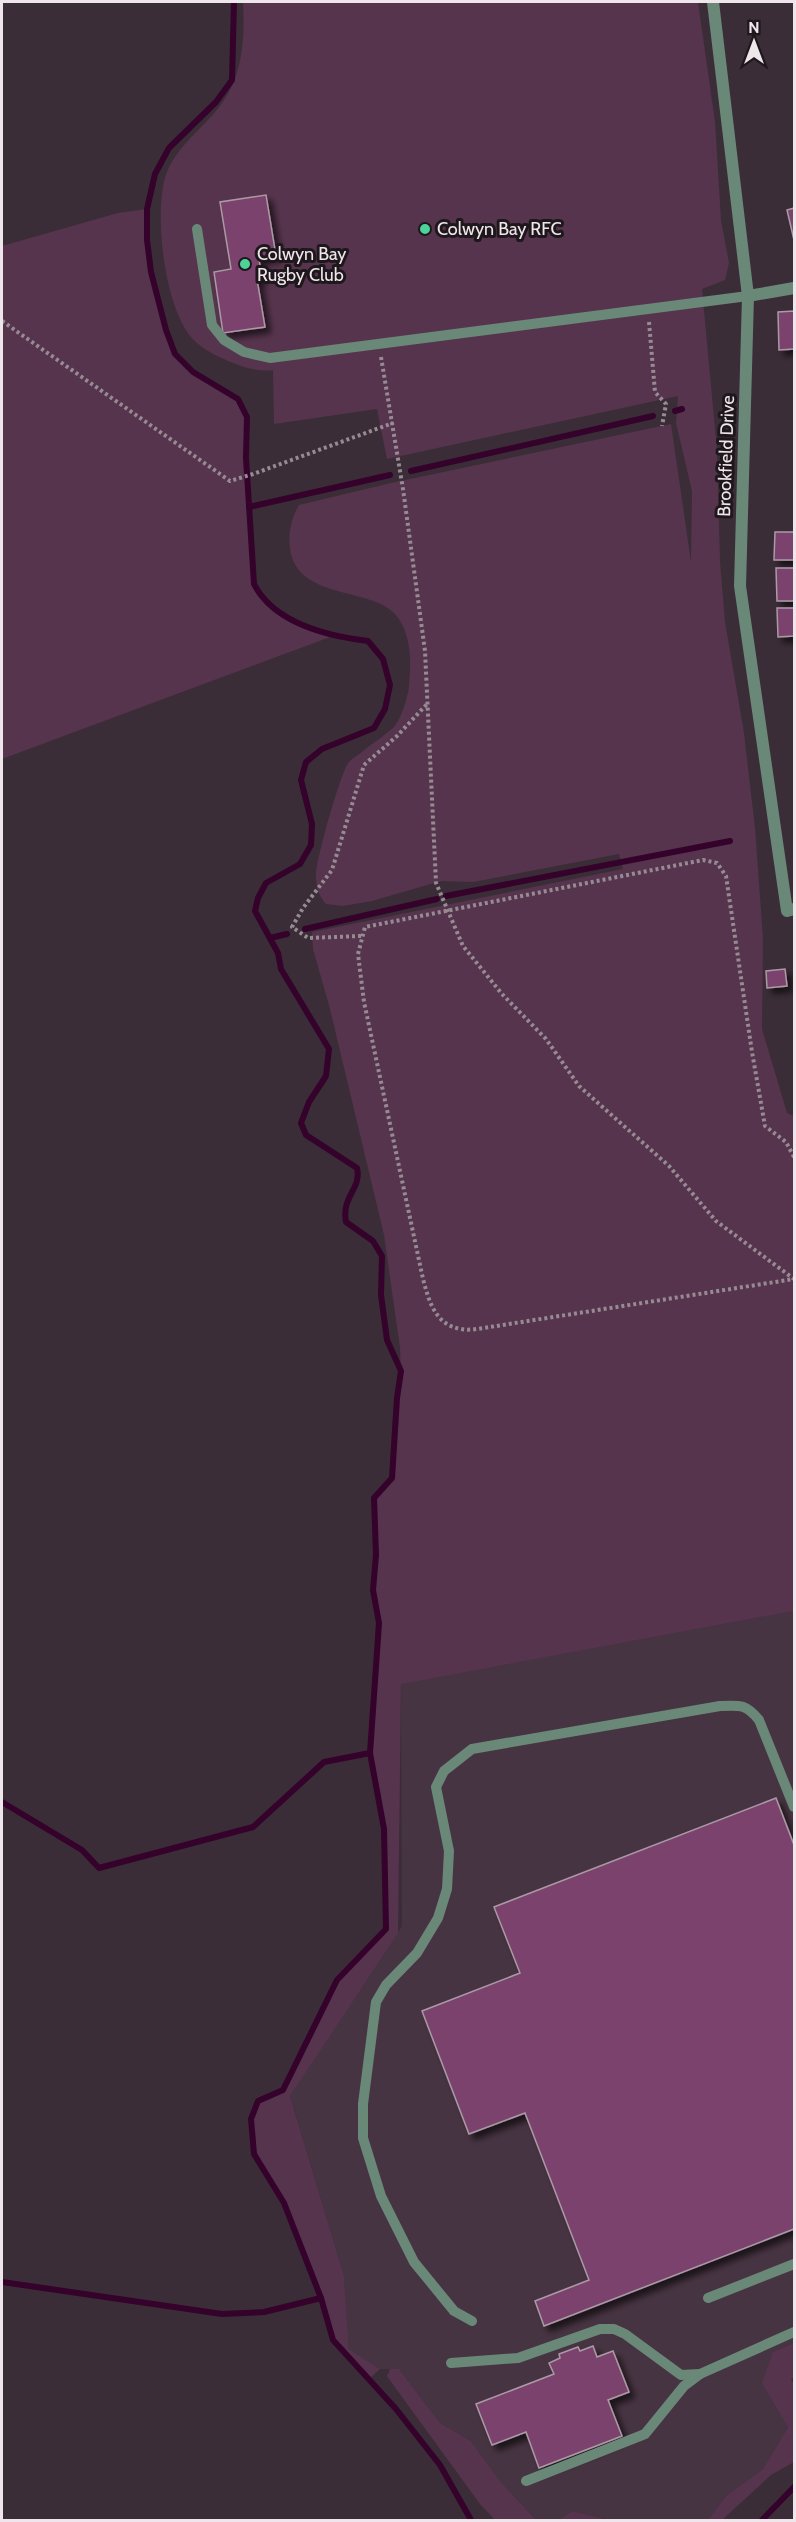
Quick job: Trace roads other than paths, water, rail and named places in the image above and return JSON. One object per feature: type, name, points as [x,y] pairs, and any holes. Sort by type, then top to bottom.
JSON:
[{"type":"street","name":"Brookfield Drive","points":[[713,2],[748,296],[740,586],[791,910]]},
{"type":"street","points":[[748,296],[795,288]]},
{"type":"lane","points":[[197,229],[212,325],[224,340],[244,352],[270,358],[748,296]]},
{"type":"lane","points":[[471,2321],[454,2311],[414,2262],[381,2196],[363,2138],[363,2104],[376,2002],[386,1985],[417,1953],[438,1918],[447,1889],[449,1851],[436,1787],[444,1771],[471,1749],[720,1706],[738,1705],[749,1709],[759,1720],[795,1808]]},
{"type":"lane","points":[[708,2298],[795,2264]]},
{"type":"lane","points":[[451,2363],[518,2358],[600,2329],[614,2329],[625,2334],[681,2375],[700,2374]]},
{"type":"lane","points":[[526,2481],[645,2434],[684,2386],[700,2374],[795,2332]]},
{"type":"waterway","points":[[234,2],[232,80],[216,102],[169,148],[155,174],[147,209],[147,240],[151,272],[166,330],[175,354],[193,372],[238,399],[247,417],[246,458],[254,584],[263,597],[288,618],[320,631],[368,641],[383,659],[390,685],[385,709],[374,728],[322,749],[306,762],[301,780],[312,824],[311,845],[300,864],[266,883],[258,898],[255,911],[278,953],[281,969],[329,1049],[326,1076],[309,1102],[301,1123],[306,1135],[357,1168],[357,1182],[346,1206],[346,1222],[373,1241],[382,1256],[381,1295],[387,1340],[401,1371],[392,1478],[374,1498],[376,1555],[373,1590],[379,1623],[370,1753],[384,1829],[386,1929],[337,1980],[283,2090],[258,2101],[251,2119],[254,2154],[284,2203],[321,2298],[333,2340],[396,2409],[440,2465],[471,2520]]},
{"type":"waterway","points":[[675,411],[682,409]]},
{"type":"waterway","points":[[411,471],[653,416]]},
{"type":"waterway","points":[[249,507],[390,475]]},
{"type":"waterway","points":[[446,896],[730,841]]},
{"type":"waterway","points":[[305,929],[437,899]]},
{"type":"waterway","points":[[270,938],[287,934]]},
{"type":"waterway","points":[[2,1802],[82,1850],[99,1868],[253,1827],[324,1762],[370,1753]]},
{"type":"waterway","points":[[2,2282],[222,2314],[264,2312],[321,2298]]},
{"type":"waterway","points":[[762,2520],[794,2487]]},
{"type":"place","name":"Colwyn Bay RFC","points":[[425,229]]},
{"type":"place","name":"Colwyn Bay Rugby Club","points":[[245,264]]}]
